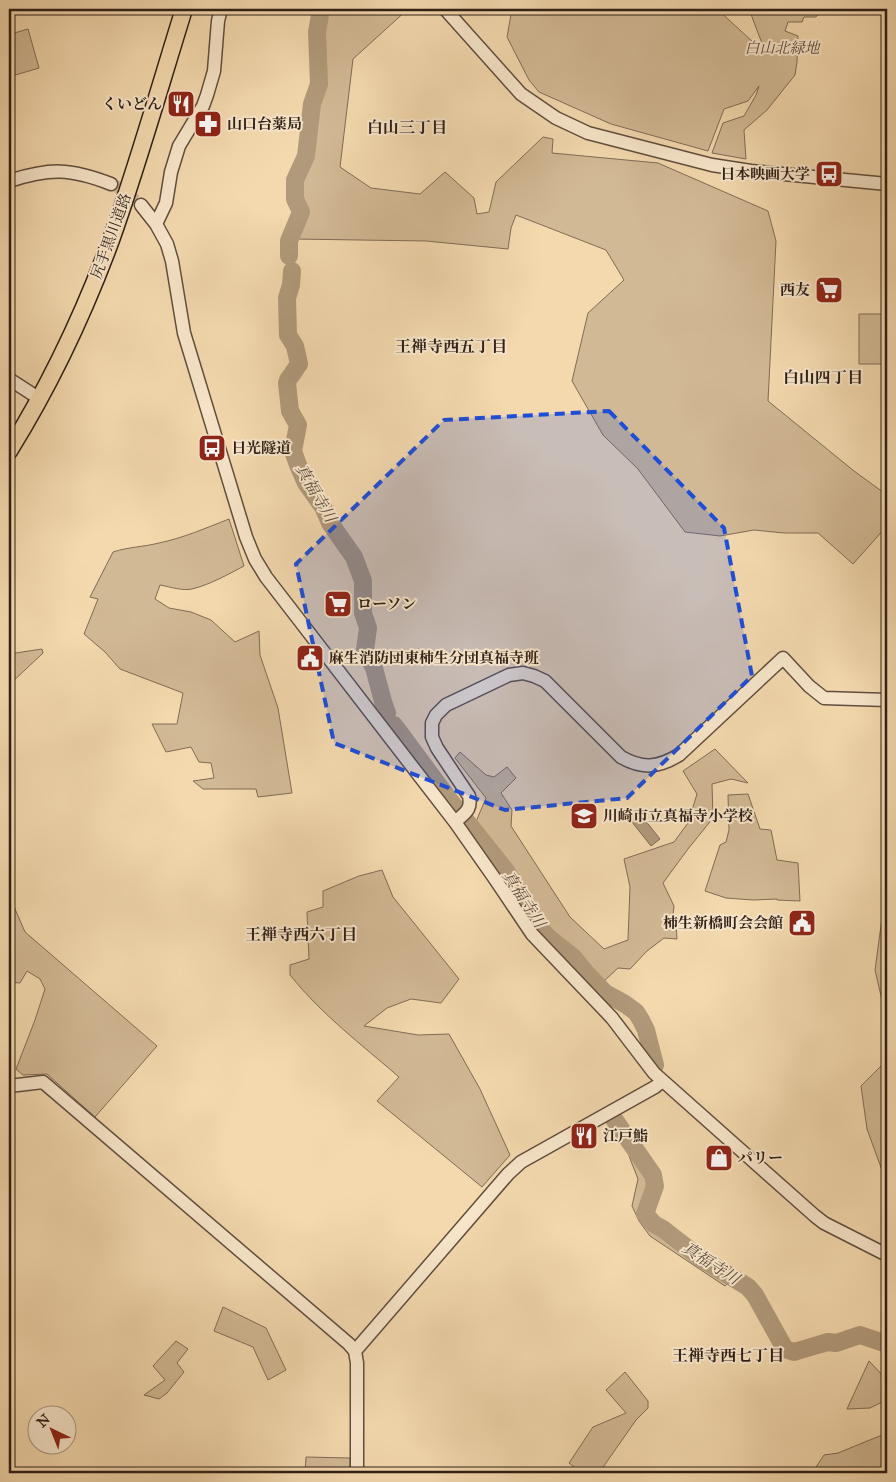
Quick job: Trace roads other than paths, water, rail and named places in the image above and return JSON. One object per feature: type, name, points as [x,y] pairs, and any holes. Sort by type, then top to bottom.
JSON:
[{"type":"main road","name":"尻手黒川道路","points":[[9,451],[40,399],[83,307],[111,239],[184,9]]},
{"type":"street","points":[[156,224],[166,204],[171,172],[179,146],[207,96],[214,71],[218,22],[221,9]]},
{"type":"street","points":[[445,9],[521,94],[556,118],[588,133],[712,165],[751,171],[887,184]]},
{"type":"street","points":[[9,181],[33,174],[75,172],[111,184]]},
{"type":"street","points":[[141,205],[156,224],[167,244],[172,261],[184,333],[252,553],[266,577],[321,650],[461,817],[495,879],[532,934],[612,1018],[654,1073],[819,1220],[887,1254]]},
{"type":"street","points":[[9,379],[40,399]]},
{"type":"street","points":[[461,817],[471,803],[469,796],[437,748],[432,737],[432,723],[436,715],[446,705],[509,675],[523,673],[545,682],[620,757],[646,766],[667,762],[679,755],[783,658],[809,686],[824,698],[887,700]]},
{"type":"street","points":[[354,1350],[508,1174],[522,1162],[646,1092],[662,1081]]},
{"type":"street","points":[[9,1086],[44,1082],[349,1344],[354,1350],[357,1363],[357,1473]]},
{"type":"waterway","name":"真福寺川","points":[[289,256],[289,241],[301,212],[295,199],[295,180],[306,156],[312,104],[319,84],[317,32],[321,9]]},
{"type":"waterway","name":"真福寺川","points":[[292,271],[291,285],[287,298],[288,335],[295,346],[299,364],[287,383],[290,411],[298,425],[293,451],[306,483],[323,507],[330,523],[354,557],[363,581],[363,613],[368,628],[365,650],[374,668],[387,713]]},
{"type":"waterway","name":"真福寺川","points":[[394,725],[448,798],[506,871],[537,925],[549,938],[573,957],[605,993],[636,1012],[646,1030],[655,1065]]},
{"type":"waterway","name":"真福寺川","points":[[614,1119],[653,1175],[655,1186],[645,1214],[654,1224],[699,1257],[748,1287],[755,1295],[785,1349],[794,1352],[828,1342],[836,1343],[860,1335],[887,1344]]},
{"type":"tunnel","points":[[111,184],[122,189],[141,205]]},
{"type":"place","name":"くいどん","points":[[181,104]]},
{"type":"place","name":"山口台薬局","points":[[208,124]]},
{"type":"place","name":"日本映画大学","points":[[829,174]]},
{"type":"place","name":"西友","points":[[829,290]]},
{"type":"place","name":"日光隧道","points":[[212,448]]},
{"type":"place","name":"ローソン","points":[[338,604]]},
{"type":"place","name":"麻生消防団東柿生分団真福寺班","points":[[310,658]]},
{"type":"place","name":"川崎市立真福寺小学校","points":[[584,816]]},
{"type":"place","name":"柿生新橋町会会館","points":[[802,923]]},
{"type":"place","name":"江戸鮨","points":[[584,1136]]},
{"type":"place","name":"パリー","points":[[719,1158]]},
{"type":"district","name":"白山三丁目","points":[[407,127]]},
{"type":"district","name":"王禅寺西五丁目","points":[[451,346]]},
{"type":"district","name":"白山四丁目","points":[[823,377]]},
{"type":"district","name":"王禅寺西六丁目","points":[[301,934]]},
{"type":"district","name":"王禅寺西七丁目","points":[[728,1355]]},
{"type":"park label","name":"白山北緑地","points":[[782,48]]}]
